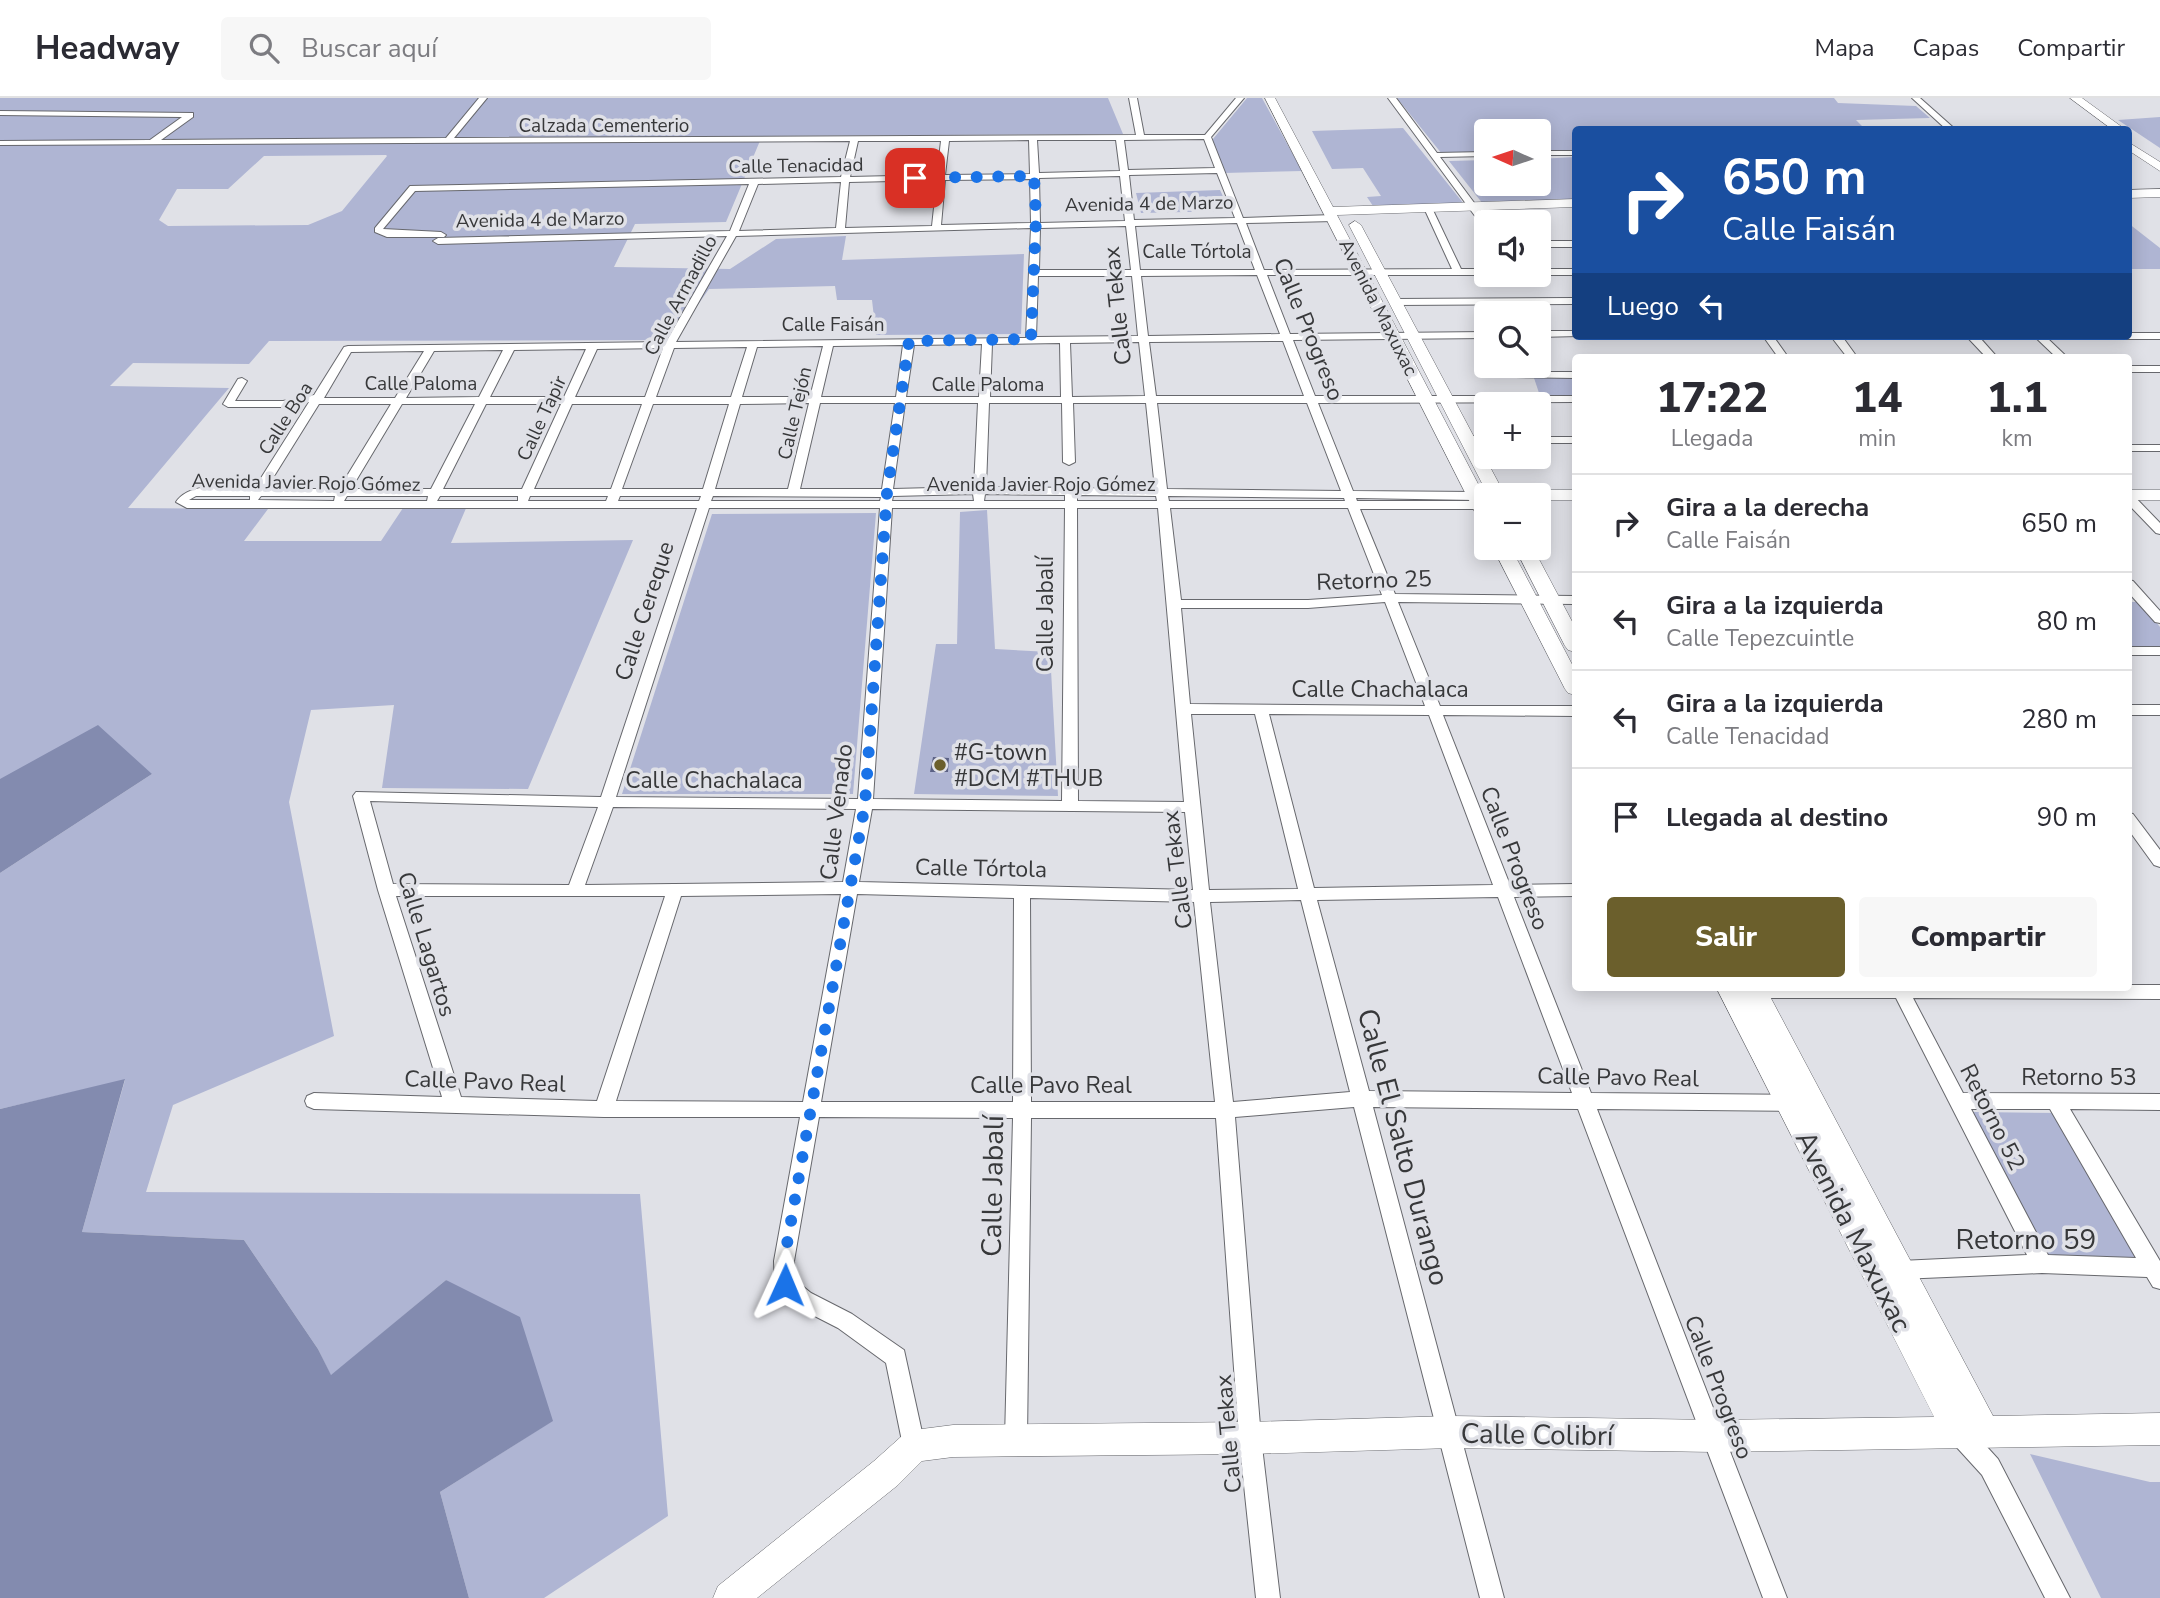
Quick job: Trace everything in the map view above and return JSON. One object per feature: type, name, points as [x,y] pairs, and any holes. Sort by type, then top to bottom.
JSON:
[{"type":"main road","name":"Avenida Maxuxac","points":[[1270,98],[1341,214],[1362,273],[1474,490]]},
{"type":"main road","points":[[2132,500],[2160,495]]},
{"type":"main road","name":"Avenida Maxuxac","points":[[1746,991],[1801,1103],[1971,1432]]},
{"type":"street","points":[[448,141],[483,98]]},
{"type":"street","points":[[1133,98],[1140,137]]},
{"type":"street","points":[[1207,137],[1240,98]]},
{"type":"street","points":[[1285,98],[1318,157]]},
{"type":"street","points":[[1392,98],[1476,210]]},
{"type":"street","points":[[1916,98],[1948,126]]},
{"type":"street","points":[[2061,98],[2100,126]]},
{"type":"street","points":[[2075,98],[2115,126]]},
{"type":"street","points":[[0,113],[190,115],[151,143]]},
{"type":"street","name":"Calle Tekax","points":[[1121,137],[1175,604],[1192,807],[1225,1110],[1250,1438],[1268,1598]]},
{"type":"street","name":"Calzada Cementerio","points":[[0,143],[1207,137]]},
{"type":"street","name":"Calle Progreso","points":[[1207,137],[1435,712],[1775,1598]]},
{"type":"street","points":[[2132,137],[2160,156]]},
{"type":"street","points":[[1031,339],[1036,222],[1033,138]]},
{"type":"street","points":[[936,224],[945,139]]},
{"type":"street","points":[[840,227],[845,180],[854,140]]},
{"type":"street","points":[[2132,148],[2160,167]]},
{"type":"street","points":[[1551,153],[1572,153]]},
{"type":"street","points":[[1437,155],[1474,154]]},
{"type":"street","name":"Calle Tenacidad","points":[[441,235],[387,234],[378,230],[413,188],[1221,170]]},
{"type":"street","name":"Calle Armadillo","points":[[610,505],[670,344],[735,231],[754,182]]},
{"type":"street","points":[[2132,187],[2160,186]]},
{"type":"street","name":"Avenida Maxuxac","points":[[1337,192],[1341,214],[1380,273],[1474,452]]},
{"type":"street","points":[[2132,194],[2160,193]]},
{"type":"street","name":"Avenida 4 de Marzo","points":[[1476,210],[1572,204]]},
{"type":"street","name":"Avenida 4 de Marzo","points":[[441,235],[438,241],[505,236],[1474,210]]},
{"type":"street","points":[[1429,211],[1458,272]]},
{"type":"street","name":"Avenida 4 de Marzo","points":[[1551,213],[1572,211]]},
{"type":"street","points":[[1551,251],[1568,261]]},
{"type":"street","points":[[1551,267],[1568,261]]},
{"type":"street","name":"Calle Tórtola","points":[[1035,273],[1474,272]]},
{"type":"street","points":[[1395,302],[1572,301]]},
{"type":"street","points":[[1551,334],[1572,334]]},
{"type":"street","name":"Calle Faisán","points":[[348,349],[1144,337],[1474,335]]},
{"type":"street","points":[[2132,336],[2160,337]]},
{"type":"street","points":[[1065,339],[1069,461]]},
{"type":"street","points":[[979,505],[987,340]]},
{"type":"street","points":[[1839,340],[1850,354]]},
{"type":"street","points":[[1977,340],[1989,354]]},
{"type":"street","points":[[2043,340],[2059,354]]},
{"type":"street","name":"Calle Venado","points":[[909,341],[888,499],[865,804],[784,1261],[785,1285],[804,1300],[845,1321],[896,1357],[914,1446]]},
{"type":"street","name":"Calle Tejón","points":[[793,493],[829,342]]},
{"type":"street","name":"Calle Cereque","points":[[575,891],[607,803],[706,499],[733,402],[753,343]]},
{"type":"street","name":"Calle Tapir","points":[[520,505],[593,346]]},
{"type":"street","points":[[429,504],[510,347]]},
{"type":"street","name":"Calle Boa","points":[[250,505],[348,349]]},
{"type":"street","points":[[336,504],[430,349]]},
{"type":"street","points":[[2132,369],[2160,369]]},
{"type":"street","points":[[1551,373],[1572,375]]},
{"type":"street","name":"Calle Paloma","points":[[242,381],[228,404],[283,404],[318,399],[902,402],[1474,398]]},
{"type":"street","name":"Calle Paloma","points":[[1551,398],[1572,399]]},
{"type":"street","points":[[1467,439],[1474,439]]},
{"type":"street","points":[[1551,440],[1572,440]]},
{"type":"street","points":[[2132,448],[2160,448]]},
{"type":"street","points":[[1461,468],[1474,467]]},
{"type":"street","name":"Avenida Javier Rojo Gómez","points":[[1071,498],[979,490],[888,499],[706,499],[616,492],[194,492],[182,502],[187,505],[610,505],[706,499],[793,493],[888,499],[979,505],[1071,498],[1350,498],[1474,503]]},
{"type":"street","points":[[1551,495],[1572,495]]},
{"type":"street","name":"Calle Jabalí","points":[[1070,807],[1071,498]]},
{"type":"street","points":[[2132,500],[2160,504]]},
{"type":"street","points":[[2132,502],[2160,530]]},
{"type":"street","points":[[1551,505],[1572,505]]},
{"type":"street","points":[[1508,560],[1572,683]]},
{"type":"street","points":[[1530,560],[1572,640]]},
{"type":"street","points":[[2134,597],[2160,619]]},
{"type":"street","name":"Retorno 25","points":[[1175,604],[1308,604],[1389,598],[1572,600]]},
{"type":"street","points":[[2132,651],[2160,652]]},
{"type":"street","name":"Calle Chachalaca","points":[[1184,709],[1572,711]]},
{"type":"street","name":"Calle El Salto Durango","points":[[1261,710],[1306,893],[1452,1432],[1492,1598]]},
{"type":"street","points":[[2134,710],[2160,710]]},
{"type":"street","name":"Calle Chachalaca","points":[[361,796],[607,803],[1192,807]]},
{"type":"street","name":"Calle Lagartos","points":[[361,796],[386,890],[454,1105]]},
{"type":"street","points":[[2132,823],[2160,861]]},
{"type":"street","name":"Calle Tórtola","points":[[386,890],[851,888],[1203,896],[1572,890]]},
{"type":"street","points":[[604,1109],[676,890]]},
{"type":"street","name":"Calle Jabalí","points":[[1016,1440],[1022,1110],[1022,892]]},
{"type":"street","points":[[2132,990],[2160,992]]},
{"type":"street","points":[[1862,991],[1928,991]]},
{"type":"street","name":"Retorno 52","points":[[1901,992],[2042,1264]]},
{"type":"street","name":"Calle Pavo Real","points":[[314,1101],[604,1109],[1022,1110],[1225,1110],[1362,1099],[1801,1103]]},
{"type":"street","name":"Retorno 53","points":[[1956,1101],[2160,1102]]},
{"type":"street","points":[[2056,1102],[2157,1274]]},
{"type":"street","name":"Avenida Maxuxac","points":[[1801,1103],[1900,1270],[1971,1432],[2058,1598]]},
{"type":"street","name":"Retorno 59","points":[[1900,1270],[2042,1264],[2157,1274]]},
{"type":"street","name":"Calle Colibrí","points":[[914,1446],[953,1441],[1250,1438],[1452,1432],[1715,1436],[2160,1429]]},
{"type":"street","points":[[730,1598],[886,1473],[914,1446]]},
{"type":"shaded area","points":[[0,98],[1108,98],[1123,134],[762,136],[726,222],[635,224],[614,267],[730,269],[776,239],[846,236],[842,260],[1024,254],[1021,334],[876,335],[872,300],[837,300],[835,286],[709,289],[673,340],[269,341],[249,364],[133,363],[110,386],[229,388],[128,508],[268,509],[244,541],[381,541],[403,508],[467,506],[451,543],[633,540],[528,789],[382,788],[394,705],[311,710],[289,802],[334,1036],[173,1105],[146,1192],[640,1194],[668,1516],[544,1598],[469,1598],[440,1492],[552,1421],[446,1280],[331,1376],[318,1349],[244,1240],[82,1232],[125,1080],[0,1109],[0,873],[152,774],[0,779]],"holes":[[[386,155],[342,211],[308,225],[168,226],[159,220],[177,189],[228,189],[264,156]]]},
{"type":"shaded area","points":[[1247,98],[1262,98],[1302,171],[1224,173],[1212,145],[1213,139]]},
{"type":"shaded area","points":[[1397,98],[1834,98],[1838,103],[1916,106],[1930,118],[1856,120],[1862,126],[1572,126],[1572,151],[1551,152],[1551,119],[1474,119],[1474,153],[1442,154]]},
{"type":"shaded area","points":[[2160,117],[2160,148],[2132,129],[2132,126],[2118,120]]},
{"type":"shaded area","points":[[1403,128],[1464,204],[1373,206],[1367,197],[1381,196],[1363,168],[1332,169],[1312,131]]},
{"type":"shaded area","points":[[1572,157],[1572,200],[1483,204],[1477,196],[1551,196],[1551,158]]},
{"type":"shaded area","points":[[1474,160],[1474,193],[1449,161]]},
{"type":"shaded area","points":[[1220,190],[1230,211],[1141,213],[1136,193]]},
{"type":"shaded area","points":[[2132,226],[2160,248],[2160,269],[2132,269]]},
{"type":"shaded area","points":[[1534,378],[1572,378],[1572,398],[1551,398],[1551,392],[1539,392]]},
{"type":"shaded area","points":[[987,510],[995,649],[1050,652],[1058,796],[914,794],[936,644],[957,644],[960,512]]},
{"type":"shaded area","points":[[876,513],[853,794],[622,794],[712,514]]},
{"type":"shaded area","points":[[2132,602],[2140,602],[2160,627],[2160,648],[2132,647]]},
{"type":"shaded area","points":[[98,725],[152,774],[0,873],[0,779]]},
{"type":"shaded area","points":[[125,1079],[82,1232],[244,1240],[318,1349],[331,1375],[446,1280],[520,1317],[553,1421],[440,1492],[469,1598],[0,1598],[0,1109]]},
{"type":"shaded area","points":[[1973,1112],[2062,1113],[2145,1262],[2047,1261]]},
{"type":"shaded area","points":[[2030,1454],[2150,1482],[2160,1482],[2160,1598],[2101,1598]]},
{"type":"building","name":"#G-town #DCM #THUB","points":[[933,757],[949,758],[948,772],[930,772]]},
{"type":"place","name":"#G-town #DCM #THUB","points":[[940,765]]},
{"type":"route","points":[[785,1285],[784,1261],[809,1109],[865,804],[887,493],[909,341],[1031,339],[1035,273],[1034,176],[915,178]]}]
